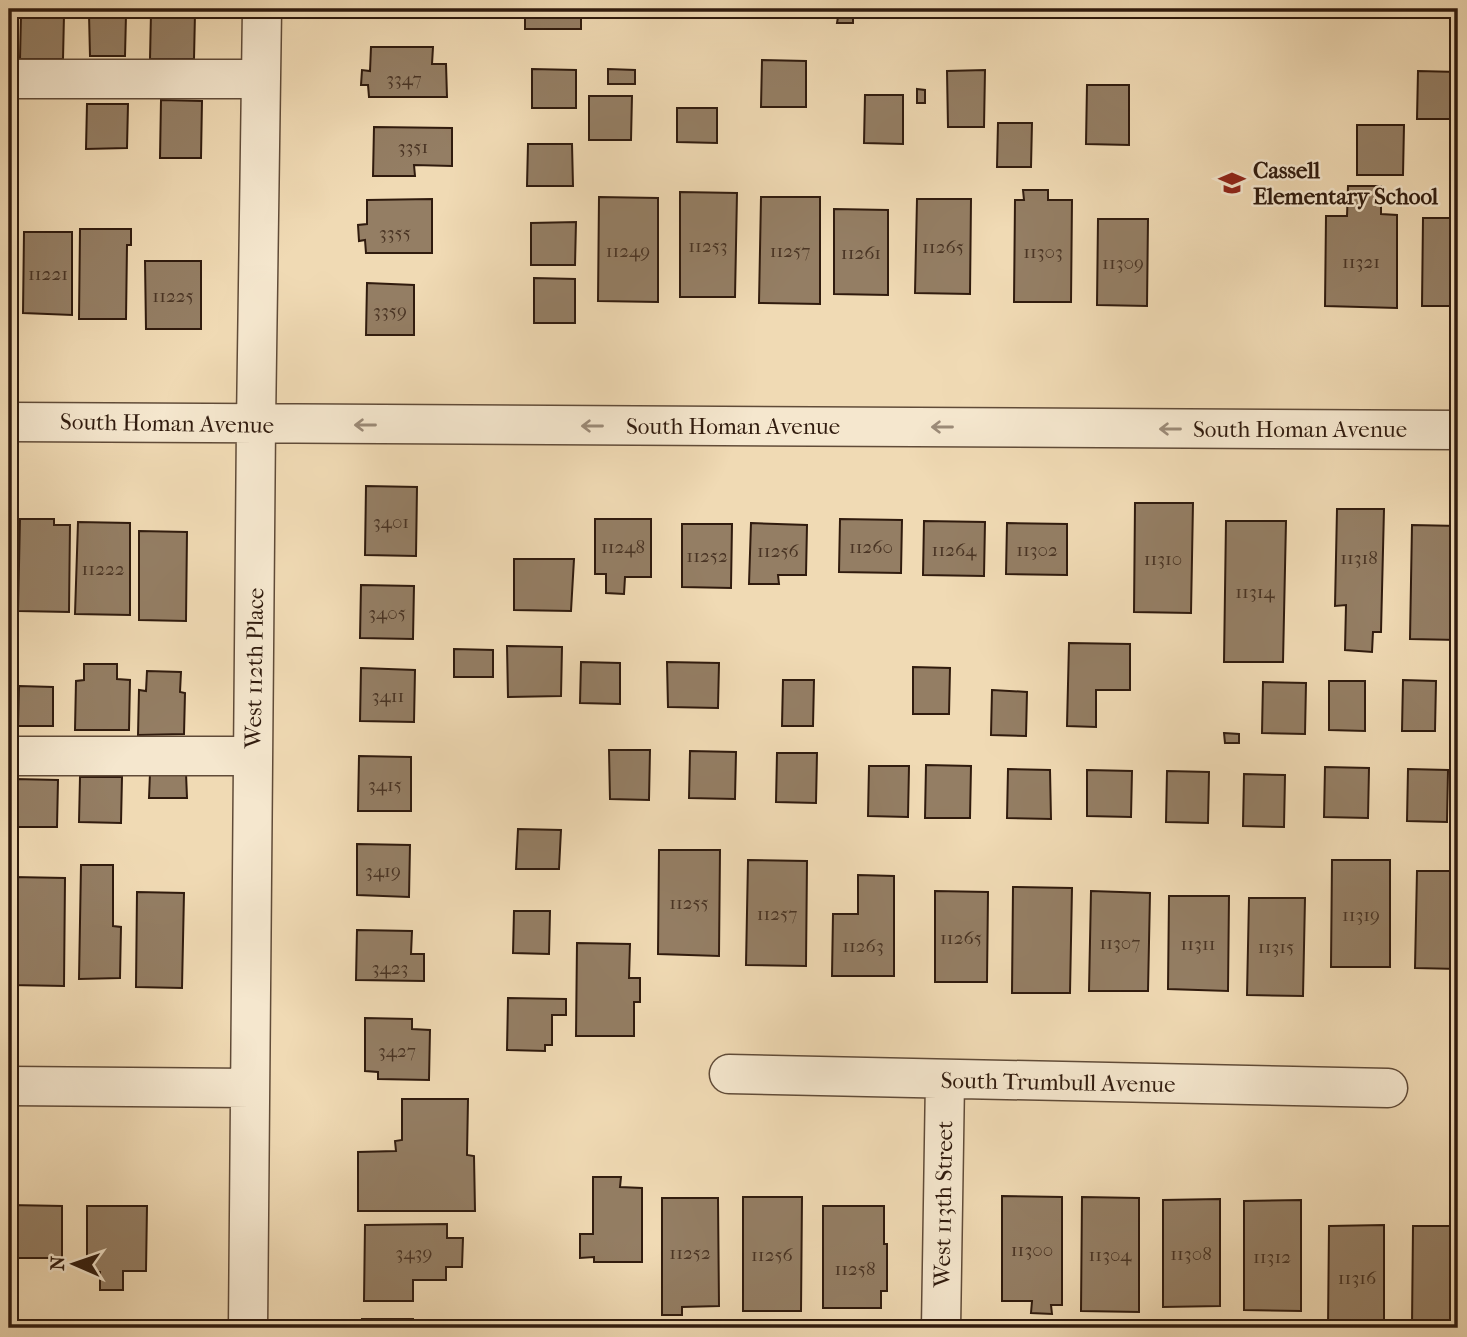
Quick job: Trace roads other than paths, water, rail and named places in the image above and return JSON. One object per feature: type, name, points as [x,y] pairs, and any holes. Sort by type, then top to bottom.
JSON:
[{"type":"street","name":"West 112th Place","points":[[248,1328],[262,9]]},
{"type":"street","points":[[9,79],[261,79]]},
{"type":"street","name":"South Homan Avenue","points":[[9,422],[1458,430]]},
{"type":"street","points":[[9,755],[253,756]]},
{"type":"street","name":"South Trumbull Avenue","points":[[729,1074],[1388,1088]]},
{"type":"street","name":"West 113th Street","points":[[941,1328],[945,1080]]},
{"type":"street","points":[[9,1086],[250,1088]]},
{"type":"place","name":"Cassell Elementary School","points":[[1232,183]]}]
